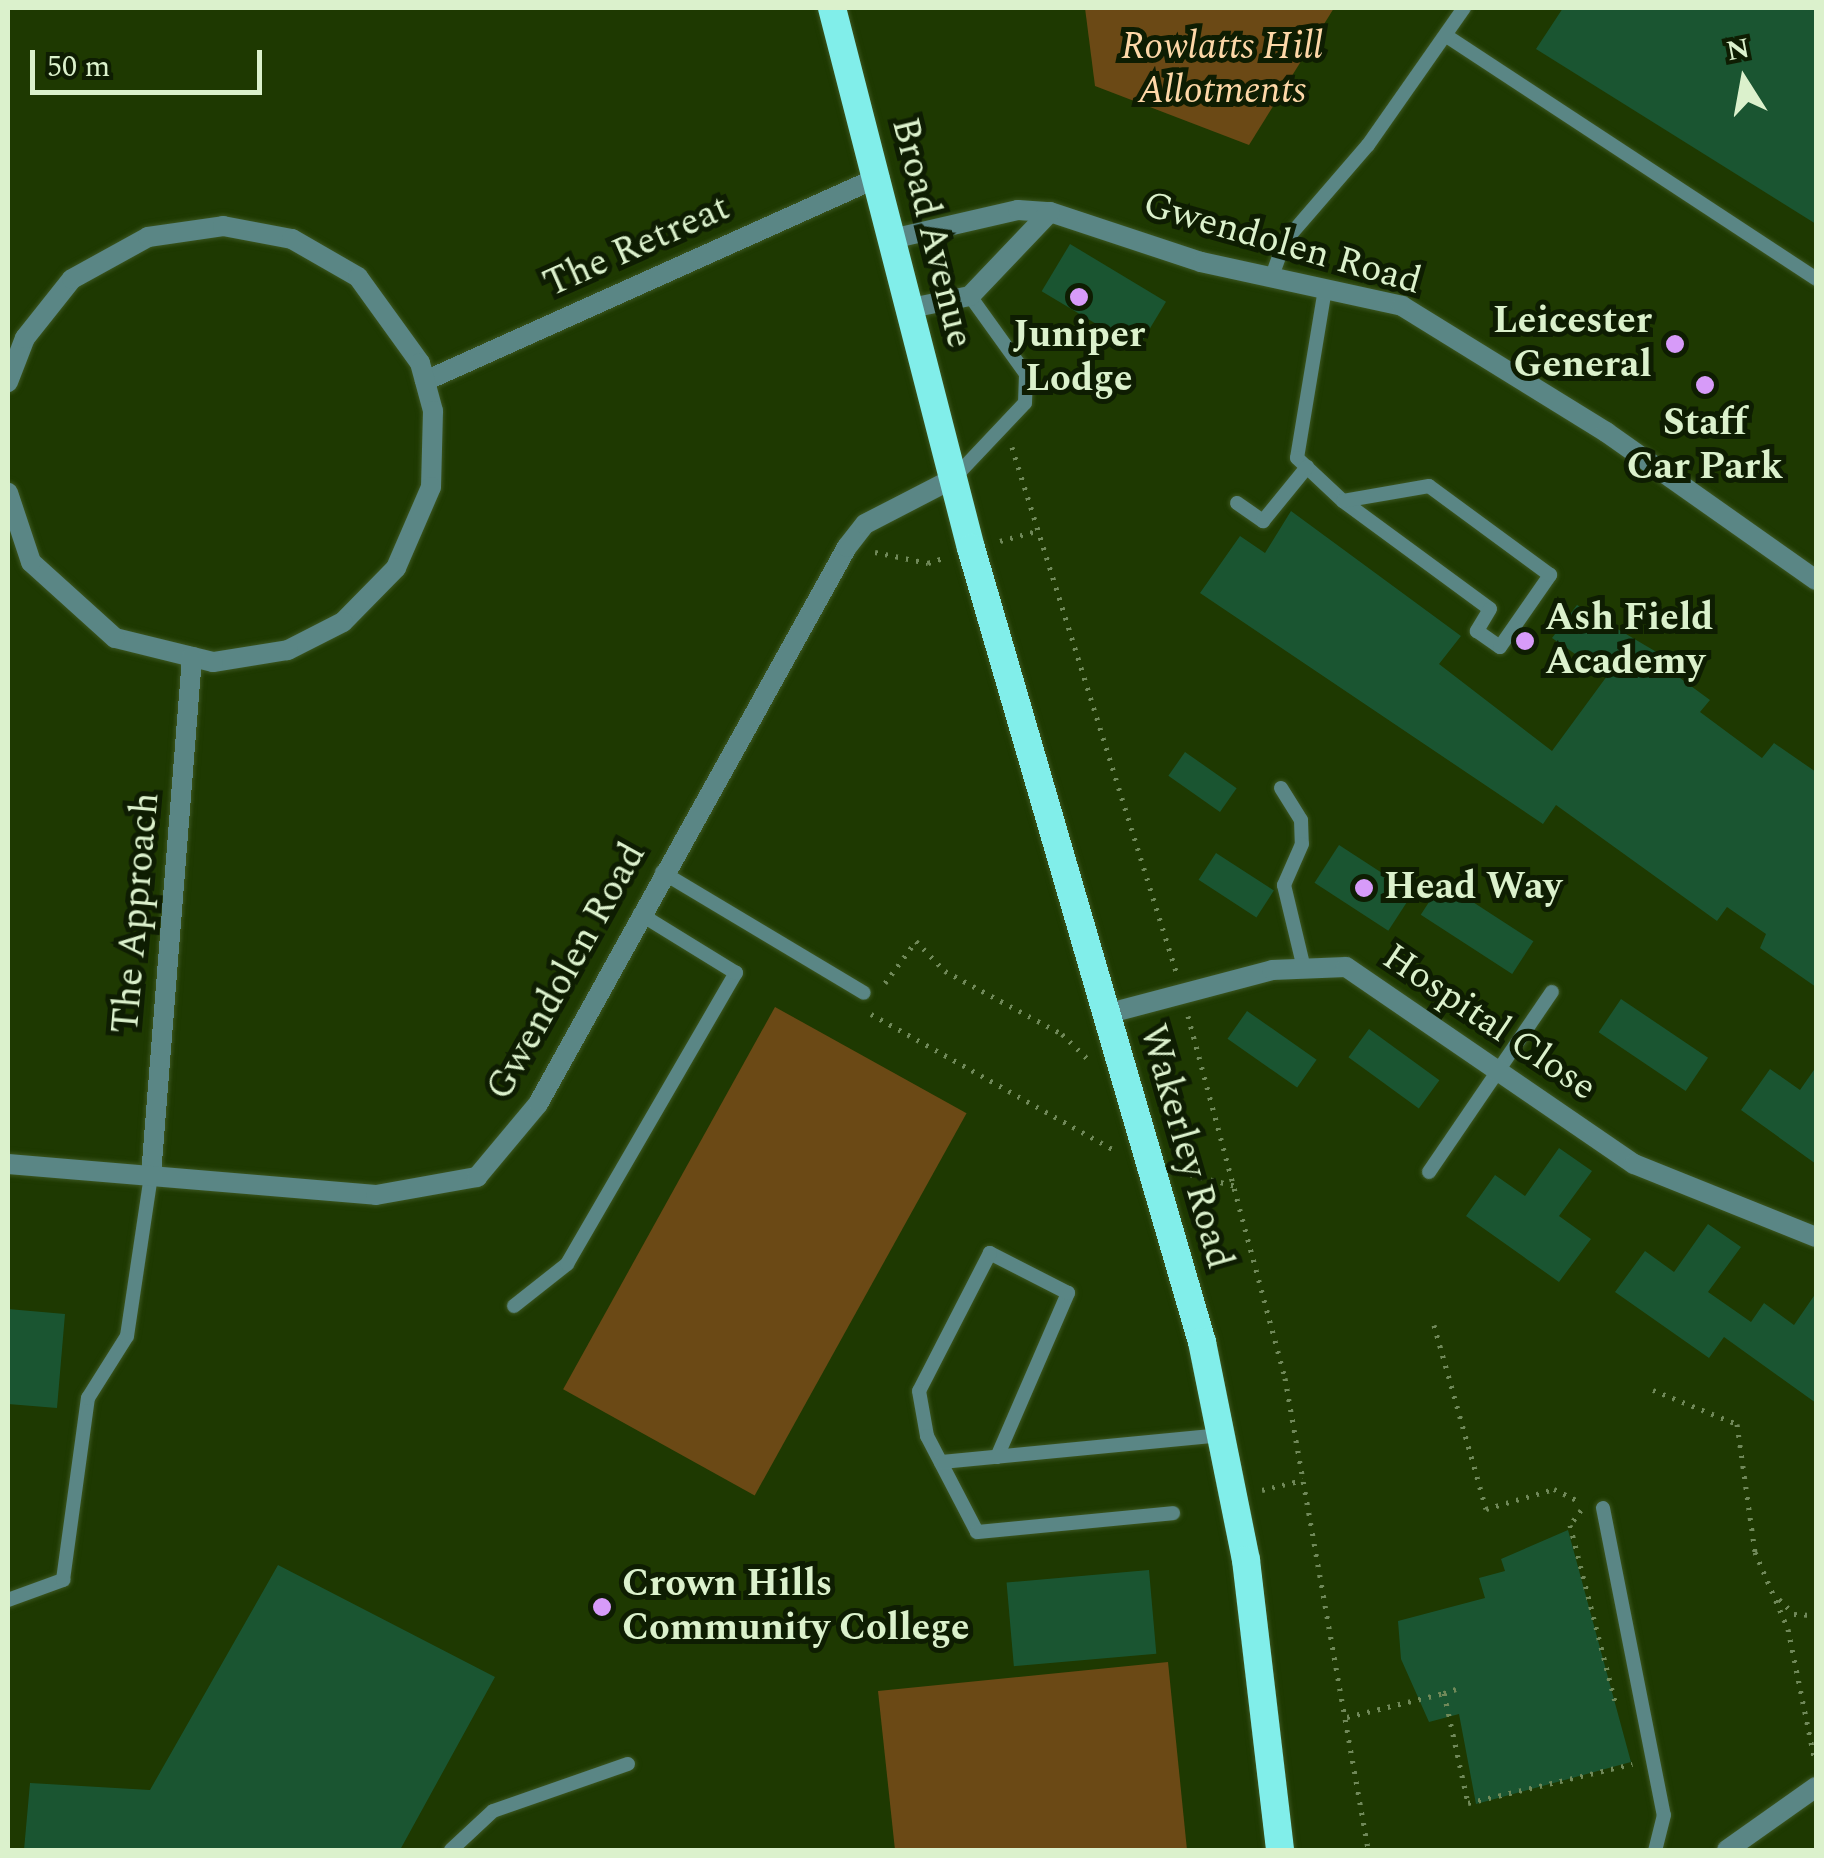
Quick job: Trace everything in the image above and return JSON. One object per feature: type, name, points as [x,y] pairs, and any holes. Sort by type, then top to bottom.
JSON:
[{"type":"highway","name":"Broad Avenue","points":[[832,8],[896,238],[954,478]]},
{"type":"highway","name":"Wakerley Road","points":[[954,478],[1106,1014],[1154,1166],[1223,1435],[1280,1850]]},
{"type":"street","name":"The Retreat","points":[[424,382],[879,177]]},
{"type":"street","name":"Gwendolen Road","points":[[896,238],[1018,210],[1050,212],[1272,276],[1402,306],[1606,432],[1816,580]]},
{"type":"street","points":[[911,308],[970,296],[1050,212]]},
{"type":"street","points":[[8,382],[24,338],[72,279],[148,236],[223,226],[292,239],[358,278],[424,382],[431,487],[396,568],[343,622],[288,650],[192,658],[115,638],[32,562],[8,493]]},
{"type":"street","name":"Gwendolen Road","points":[[8,1164],[376,1195],[477,1176],[538,1104],[662,872],[847,546],[865,524],[954,478]]},
{"type":"street","name":"The Approach","points":[[151,1174],[192,658]]},
{"type":"street","name":"Hospital Close","points":[[1106,1014],[1303,964],[1346,967],[1634,1164],[1816,1237]]},
{"type":"street","points":[[1728,1850],[1816,1787]]},
{"type":"lane","points":[[1272,276],[1285,241],[1448,36],[1464,8]]},
{"type":"lane","points":[[1448,36],[1816,278]]},
{"type":"lane","points":[[1325,289],[1298,458],[1343,501],[1490,609],[1477,631],[1500,647],[1550,575],[1429,486],[1343,501]]},
{"type":"lane","points":[[954,478],[1007,430],[1025,404],[1026,374],[970,296]]},
{"type":"lane","points":[[1237,504],[1263,522],[1306,467]]},
{"type":"lane","points":[[1281,788],[1300,820],[1302,844],[1284,885],[1303,964]]},
{"type":"lane","points":[[662,872],[864,993]]},
{"type":"lane","points":[[514,1306],[567,1264],[736,973],[640,914]]},
{"type":"lane","points":[[1429,1172],[1552,992]]},
{"type":"lane","points":[[8,1600],[63,1580],[88,1398],[127,1336],[151,1174]]},
{"type":"lane","points":[[996,1456],[1068,1293],[990,1254],[919,1391],[941,1462],[977,1532],[1173,1513]]},
{"type":"lane","points":[[941,1462],[1223,1435]]},
{"type":"lane","points":[[1603,1508],[1664,1816],[1655,1850]]},
{"type":"lane","points":[[450,1850],[493,1810],[628,1764]]},
{"type":"path","points":[[1007,430],[1182,995],[1236,1186],[1302,1480],[1368,1850]]},
{"type":"path","points":[[864,993],[876,997],[916,940],[945,971],[1062,1034],[1094,1063],[1124,1071]]},
{"type":"path","points":[[864,993],[873,1019],[1154,1166],[1236,1186]]},
{"type":"path","points":[[1434,1325],[1486,1509],[1554,1490],[1585,1504],[1570,1525],[1618,1711]]},
{"type":"path","points":[[1653,1390],[1737,1424],[1756,1552],[1776,1596],[1816,1768]]},
{"type":"path","points":[[1234,1497],[1302,1480]]},
{"type":"path","points":[[1776,1596],[1794,1614],[1816,1616]]},
{"type":"path","points":[[1346,1717],[1456,1689]]},
{"type":"path","points":[[1444,1692],[1456,1763],[1476,1806],[1632,1765],[1628,1747]]},
{"type":"green space","name":"Rowlatts Hill Allotments","points":[[1085,8],[1334,8],[1249,145],[1095,86]]},
{"type":"green space","points":[[775,1007],[967,1113],[755,1495],[563,1389]]},
{"type":"green space","points":[[1168,1662],[1187,1850],[895,1850],[878,1691]]},
{"type":"building","points":[[1563,8],[1816,8],[1816,224],[1536,49]]},
{"type":"building","name":"Juniper Lodge","points":[[1070,244],[1166,302],[1138,349],[1042,291]]},
{"type":"building","points":[[1291,511],[1461,636],[1439,664],[1552,751],[1607,676],[1552,638],[1577,605],[1670,660],[1665,667],[1710,700],[1700,712],[1762,758],[1774,743],[1816,772],[1816,987],[1760,948],[1766,934],[1727,907],[1717,921],[1556,805],[1543,824],[1200,593],[1240,536],[1265,553]]},
{"type":"building","points":[[1185,752],[1237,788],[1220,812],[1168,776]]},
{"type":"building","name":"Head Way","points":[[1339,845],[1413,893],[1388,931],[1314,883]]},
{"type":"building","points":[[1216,853],[1274,891],[1256,917],[1199,880]]},
{"type":"building","points":[[1442,882],[1533,941],[1512,974],[1421,915]]},
{"type":"building","points":[[1621,999],[1708,1058],[1686,1091],[1599,1032]]},
{"type":"building","points":[[1247,1011],[1317,1060],[1297,1088],[1227,1039]]},
{"type":"building","points":[[1369,1029],[1439,1080],[1419,1108],[1348,1057]]},
{"type":"building","points":[[1816,1067],[1816,1164],[1741,1110],[1770,1069],[1800,1090]]},
{"type":"building","points":[[1559,1148],[1592,1171],[1559,1216],[1591,1239],[1559,1282],[1466,1216],[1495,1175],[1525,1196]]},
{"type":"building","points":[[1708,1224],[1741,1247],[1708,1292],[1751,1322],[1764,1303],[1794,1325],[1816,1293],[1816,1403],[1724,1337],[1709,1358],[1615,1292],[1645,1251],[1674,1272]]},
{"type":"building","points":[[8,1309],[65,1314],[57,1408],[8,1404]]},
{"type":"building","points":[[1568,1530],[1631,1762],[1476,1804],[1459,1714],[1429,1722],[1401,1659],[1398,1621],[1485,1598],[1479,1578],[1505,1571],[1501,1559]]},
{"type":"building","points":[[278,1565],[495,1677],[400,1850],[24,1850],[30,1783],[150,1790]]},
{"type":"building","points":[[1149,1570],[1156,1654],[1014,1666],[1007,1582]]},
{"type":"place","name":"Juniper Lodge","points":[[1079,297]]},
{"type":"place","name":"Leicester General","points":[[1675,344]]},
{"type":"place","name":"Staff Car Park","points":[[1705,385]]},
{"type":"place","name":"Ash Field Academy","points":[[1525,641]]},
{"type":"place","name":"Head Way","points":[[1364,888]]},
{"type":"place","name":"Crown Hills Community College","points":[[602,1607]]}]
